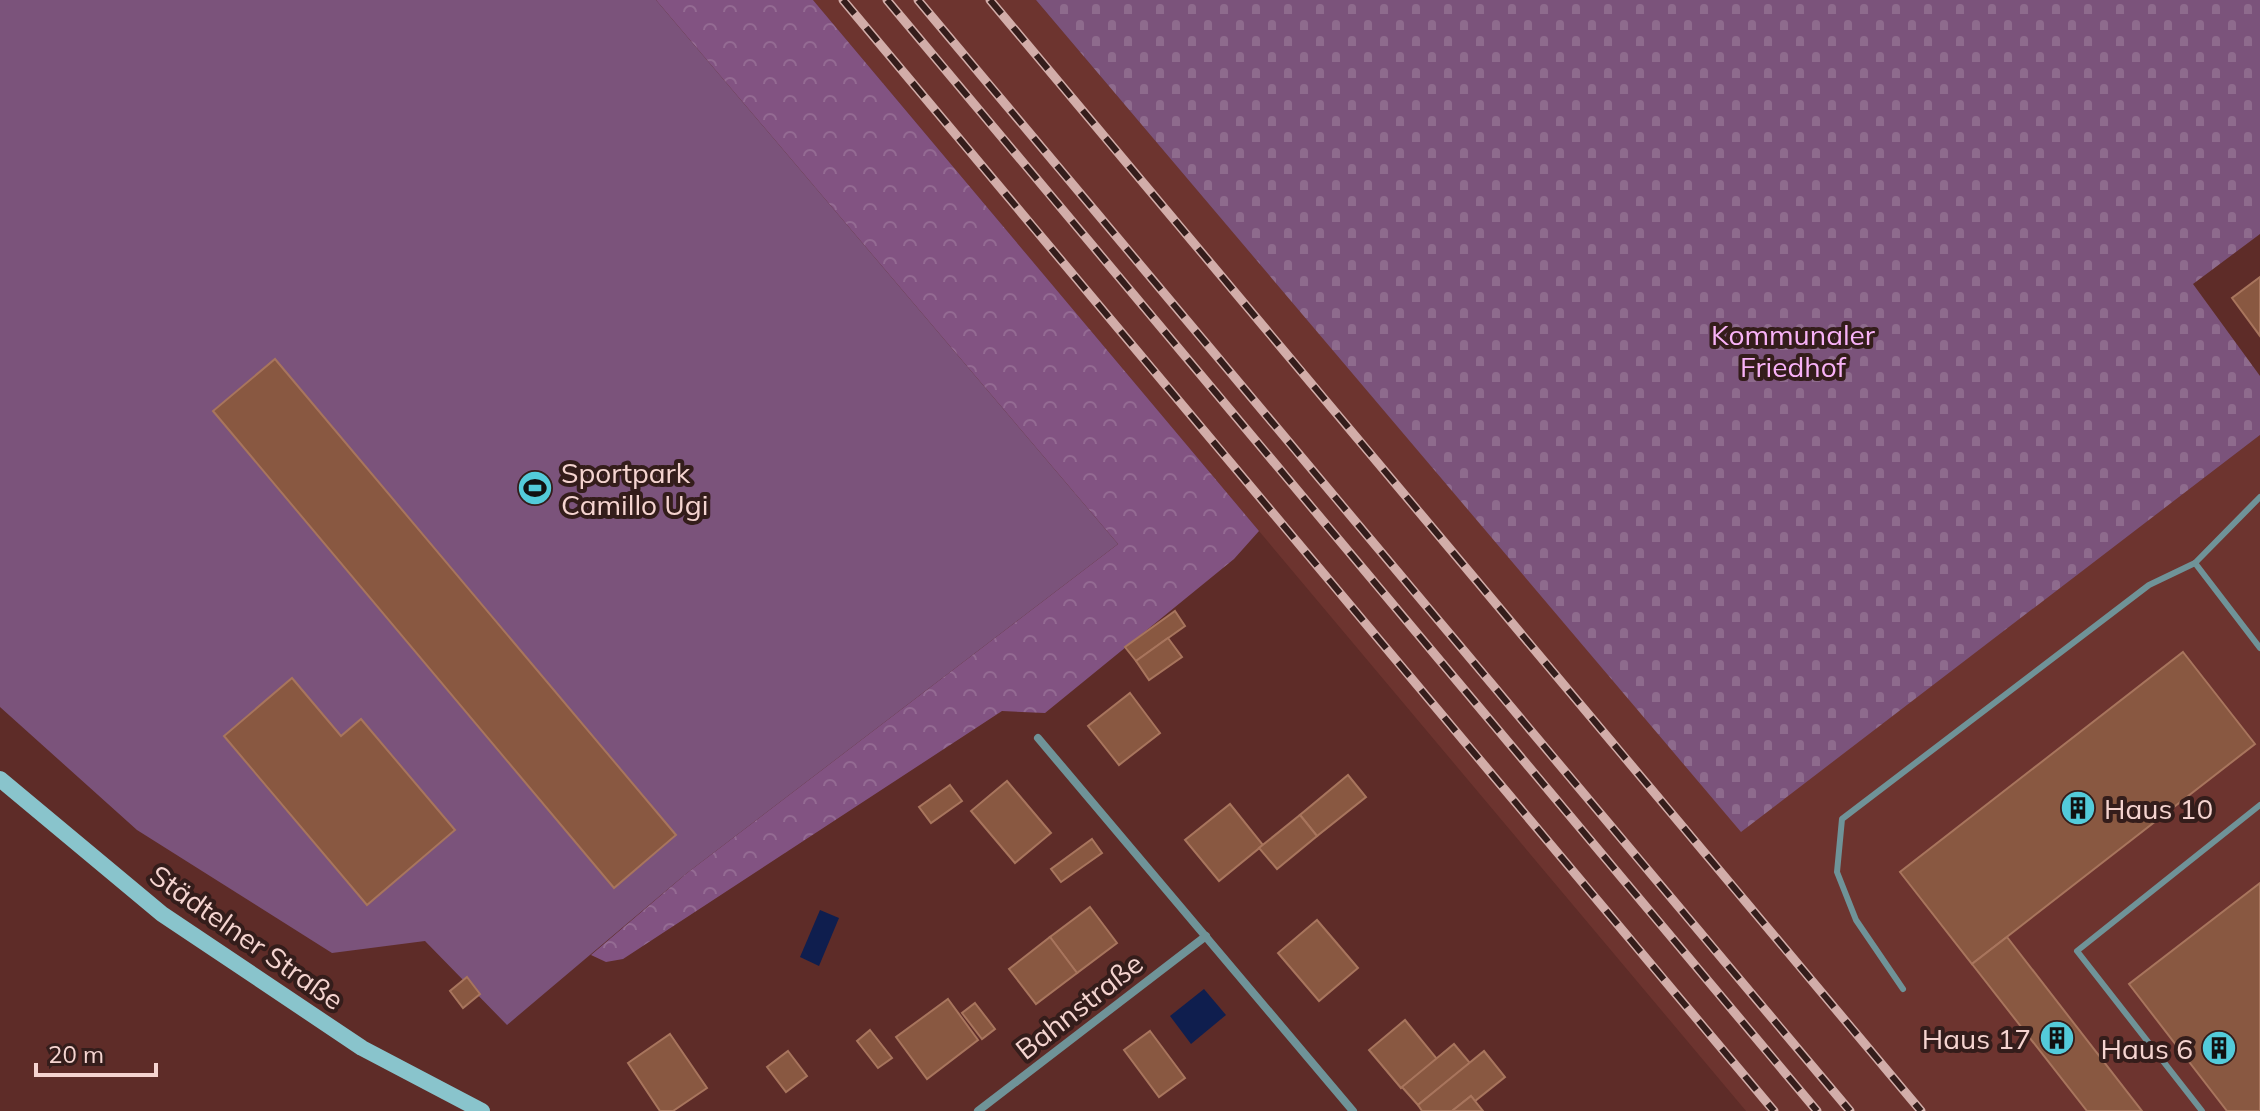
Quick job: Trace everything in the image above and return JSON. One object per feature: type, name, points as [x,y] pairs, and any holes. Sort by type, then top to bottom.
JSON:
[{"type":"street","points":[[1038,738],[1353,1111]]},
{"type":"street","name":"Städtelner Straße","points":[[0,779],[162,914],[362,1048],[482,1111]]},
{"type":"street","name":"Bahnstraße","points":[[978,1111],[1206,936]]},
{"type":"lane","points":[[1903,989],[1856,920],[1837,872],[1842,819],[2149,585],[2195,563],[2260,497]]},
{"type":"lane","points":[[2195,563],[2260,648]]},
{"type":"lane","points":[[2202,1111],[2077,951],[2260,805]]},
{"type":"shaded area","points":[[813,0],[1036,0],[1741,831],[2260,435],[2260,1111],[1746,1111]]},
{"type":"green space","name":"Sportpark Camillo Ugi","points":[[0,0],[656,0],[1118,544],[687,873],[507,1025],[425,941],[332,953],[137,830],[0,707]]},
{"type":"green space","points":[[656,0],[813,0],[1259,531],[1234,559],[1045,713],[1002,711],[623,959],[606,962],[591,955],[687,873],[1118,544]]},
{"type":"green space","name":"Kommunaler Friedhof","points":[[1036,0],[2260,0],[2260,234],[2193,284],[2260,376],[2260,435],[1741,832]]},
{"type":"water","points":[[820,910],[839,918],[819,966],[800,957]]},
{"type":"water","points":[[1204,989],[1226,1015],[1191,1044],[1170,1016]]},
{"type":"building","points":[[2260,277],[2260,336],[2232,298]]},
{"type":"building","points":[[275,359],[676,835],[614,888],[213,411]]},
{"type":"building","points":[[1175,611],[1185,626],[1136,661],[1125,647]]},
{"type":"building","points":[[1168,638],[1182,657],[1149,680],[1136,661]]},
{"type":"building","name":"Haus 10","points":[[2183,652],[2255,744],[1972,964],[1900,872]]},
{"type":"building","points":[[292,678],[341,736],[361,719],[455,830],[367,905],[224,736]]},
{"type":"building","points":[[1130,693],[1160,733],[1119,765],[1088,726]]},
{"type":"building","points":[[1348,775],[1366,797],[1317,836],[1300,815]]},
{"type":"building","points":[[1007,781],[1051,833],[1015,863],[971,811]]},
{"type":"building","points":[[950,785],[962,801],[931,823],[919,807]]},
{"type":"building","points":[[1230,804],[1263,845],[1219,881],[1185,840]]},
{"type":"building","points":[[1300,815],[1317,836],[1277,869],[1259,848]]},
{"type":"building","points":[[1092,839],[1102,853],[1061,882],[1051,869]]},
{"type":"building","name":"Haus 6","points":[[2260,883],[2260,1111],[2227,1111],[2129,984]]},
{"type":"building","points":[[1090,907],[1117,943],[1077,973],[1050,937]]},
{"type":"building","points":[[1317,920],[1358,968],[1319,1001],[1278,953]]},
{"type":"building","points":[[1050,937],[1077,973],[1036,1004],[1009,969]]},
{"type":"building","name":"Haus 17","points":[[2007,937],[2142,1111],[2087,1111],[1972,964]]},
{"type":"building","points":[[467,977],[480,994],[463,1008],[450,991]]},
{"type":"building","points":[[948,999],[978,1040],[927,1079],[896,1037]]},
{"type":"building","points":[[975,1003],[995,1029],[982,1039],[962,1013]]},
{"type":"building","points":[[1405,1020],[1437,1059],[1401,1088],[1369,1050]]},
{"type":"building","points":[[870,1030],[892,1058],[878,1068],[857,1041]]},
{"type":"building","points":[[1150,1031],[1185,1078],[1159,1097],[1124,1050]]},
{"type":"building","points":[[670,1034],[707,1088],[673,1111],[660,1111],[628,1063]]},
{"type":"building","points":[[1454,1044],[1470,1063],[1418,1105],[1402,1087]]},
{"type":"building","points":[[788,1051],[807,1076],[786,1092],[767,1067]]},
{"type":"building","points":[[1484,1051],[1505,1077],[1475,1101],[1471,1096],[1452,1111],[1422,1111],[1418,1105]]},
{"type":"building","points":[[1471,1096],[1483,1111],[1452,1111]]},
{"type":"railway","points":[[843,0],[1774,1111]]},
{"type":"railway","points":[[887,0],[1817,1111]]},
{"type":"railway","points":[[918,0],[1850,1111]]},
{"type":"railway","points":[[990,0],[1921,1111]]},
{"type":"place","name":"Sportpark Camillo Ugi","points":[[535,488]]},
{"type":"place","name":"Haus 10","points":[[2078,808]]},
{"type":"place","name":"Haus 17","points":[[2057,1038]]},
{"type":"place","name":"Haus 6","points":[[2219,1048]]}]
